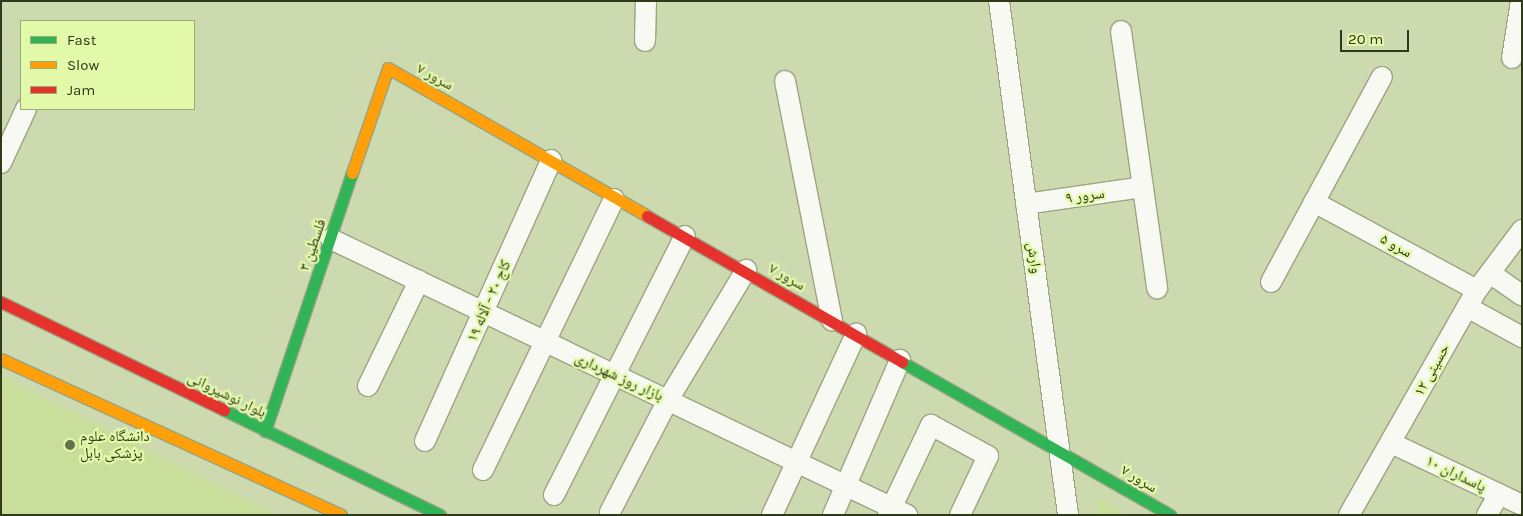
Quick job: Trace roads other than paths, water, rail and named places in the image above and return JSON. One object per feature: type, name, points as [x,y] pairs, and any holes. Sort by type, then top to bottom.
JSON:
[{"type":"street","points":[[645,40],[646,1]]},
{"type":"street","name":"وارش","points":[[999,1],[1068,515]]},
{"type":"street","points":[[1512,58],[1521,1]]},
{"type":"street","points":[[1121,31],[1157,288]]},
{"type":"street","name":"سرور ۷","points":[[388,68],[551,160],[614,199],[746,270],[900,360],[1059,449],[1170,515]]},
{"type":"street","name":"فلسطین ۳","points":[[265,430],[388,68]]},
{"type":"street","points":[[1271,282],[1382,77]]},
{"type":"street","points":[[785,82],[832,320]]},
{"type":"street","points":[[1,164],[26,110]]},
{"type":"street","name":"کاج ۲۰ - آلاله ۱۹","points":[[425,441],[551,160]]},
{"type":"street","name":"سرور ۹","points":[[1026,204],[1143,187]]},
{"type":"street","points":[[483,470],[547,342],[614,199]]},
{"type":"street","name":"سرو ۵","points":[[1314,202],[1472,299],[1522,337]]},
{"type":"street","name":"حسینی ۱۲","points":[[1350,515],[1472,299],[1522,230]]},
{"type":"street","points":[[554,495],[613,374],[685,236]]},
{"type":"street","name":"بازار روز شهرداری","points":[[331,239],[797,462],[895,512]]},
{"type":"street","points":[[610,512],[668,400],[746,270]]},
{"type":"street","points":[[1490,273],[1522,295]]},
{"type":"street","points":[[368,386],[419,281]]},
{"type":"street","name":"بلوار نوشیروانی","points":[[1,302],[440,515]]},
{"type":"street","points":[[772,515],[856,334]]},
{"type":"street","points":[[1,359],[341,515]]},
{"type":"street","points":[[833,515],[900,360]]},
{"type":"street","points":[[895,512],[931,425],[988,456],[960,515]]},
{"type":"street","name":"پاسداران ١٠","points":[[1391,443],[1522,505]]},
{"type":"street","points":[[1487,515],[1499,494]]},
{"type":"place","name":"دانشگاه علوم پزشکی بابل","points":[[70,445]]}]
